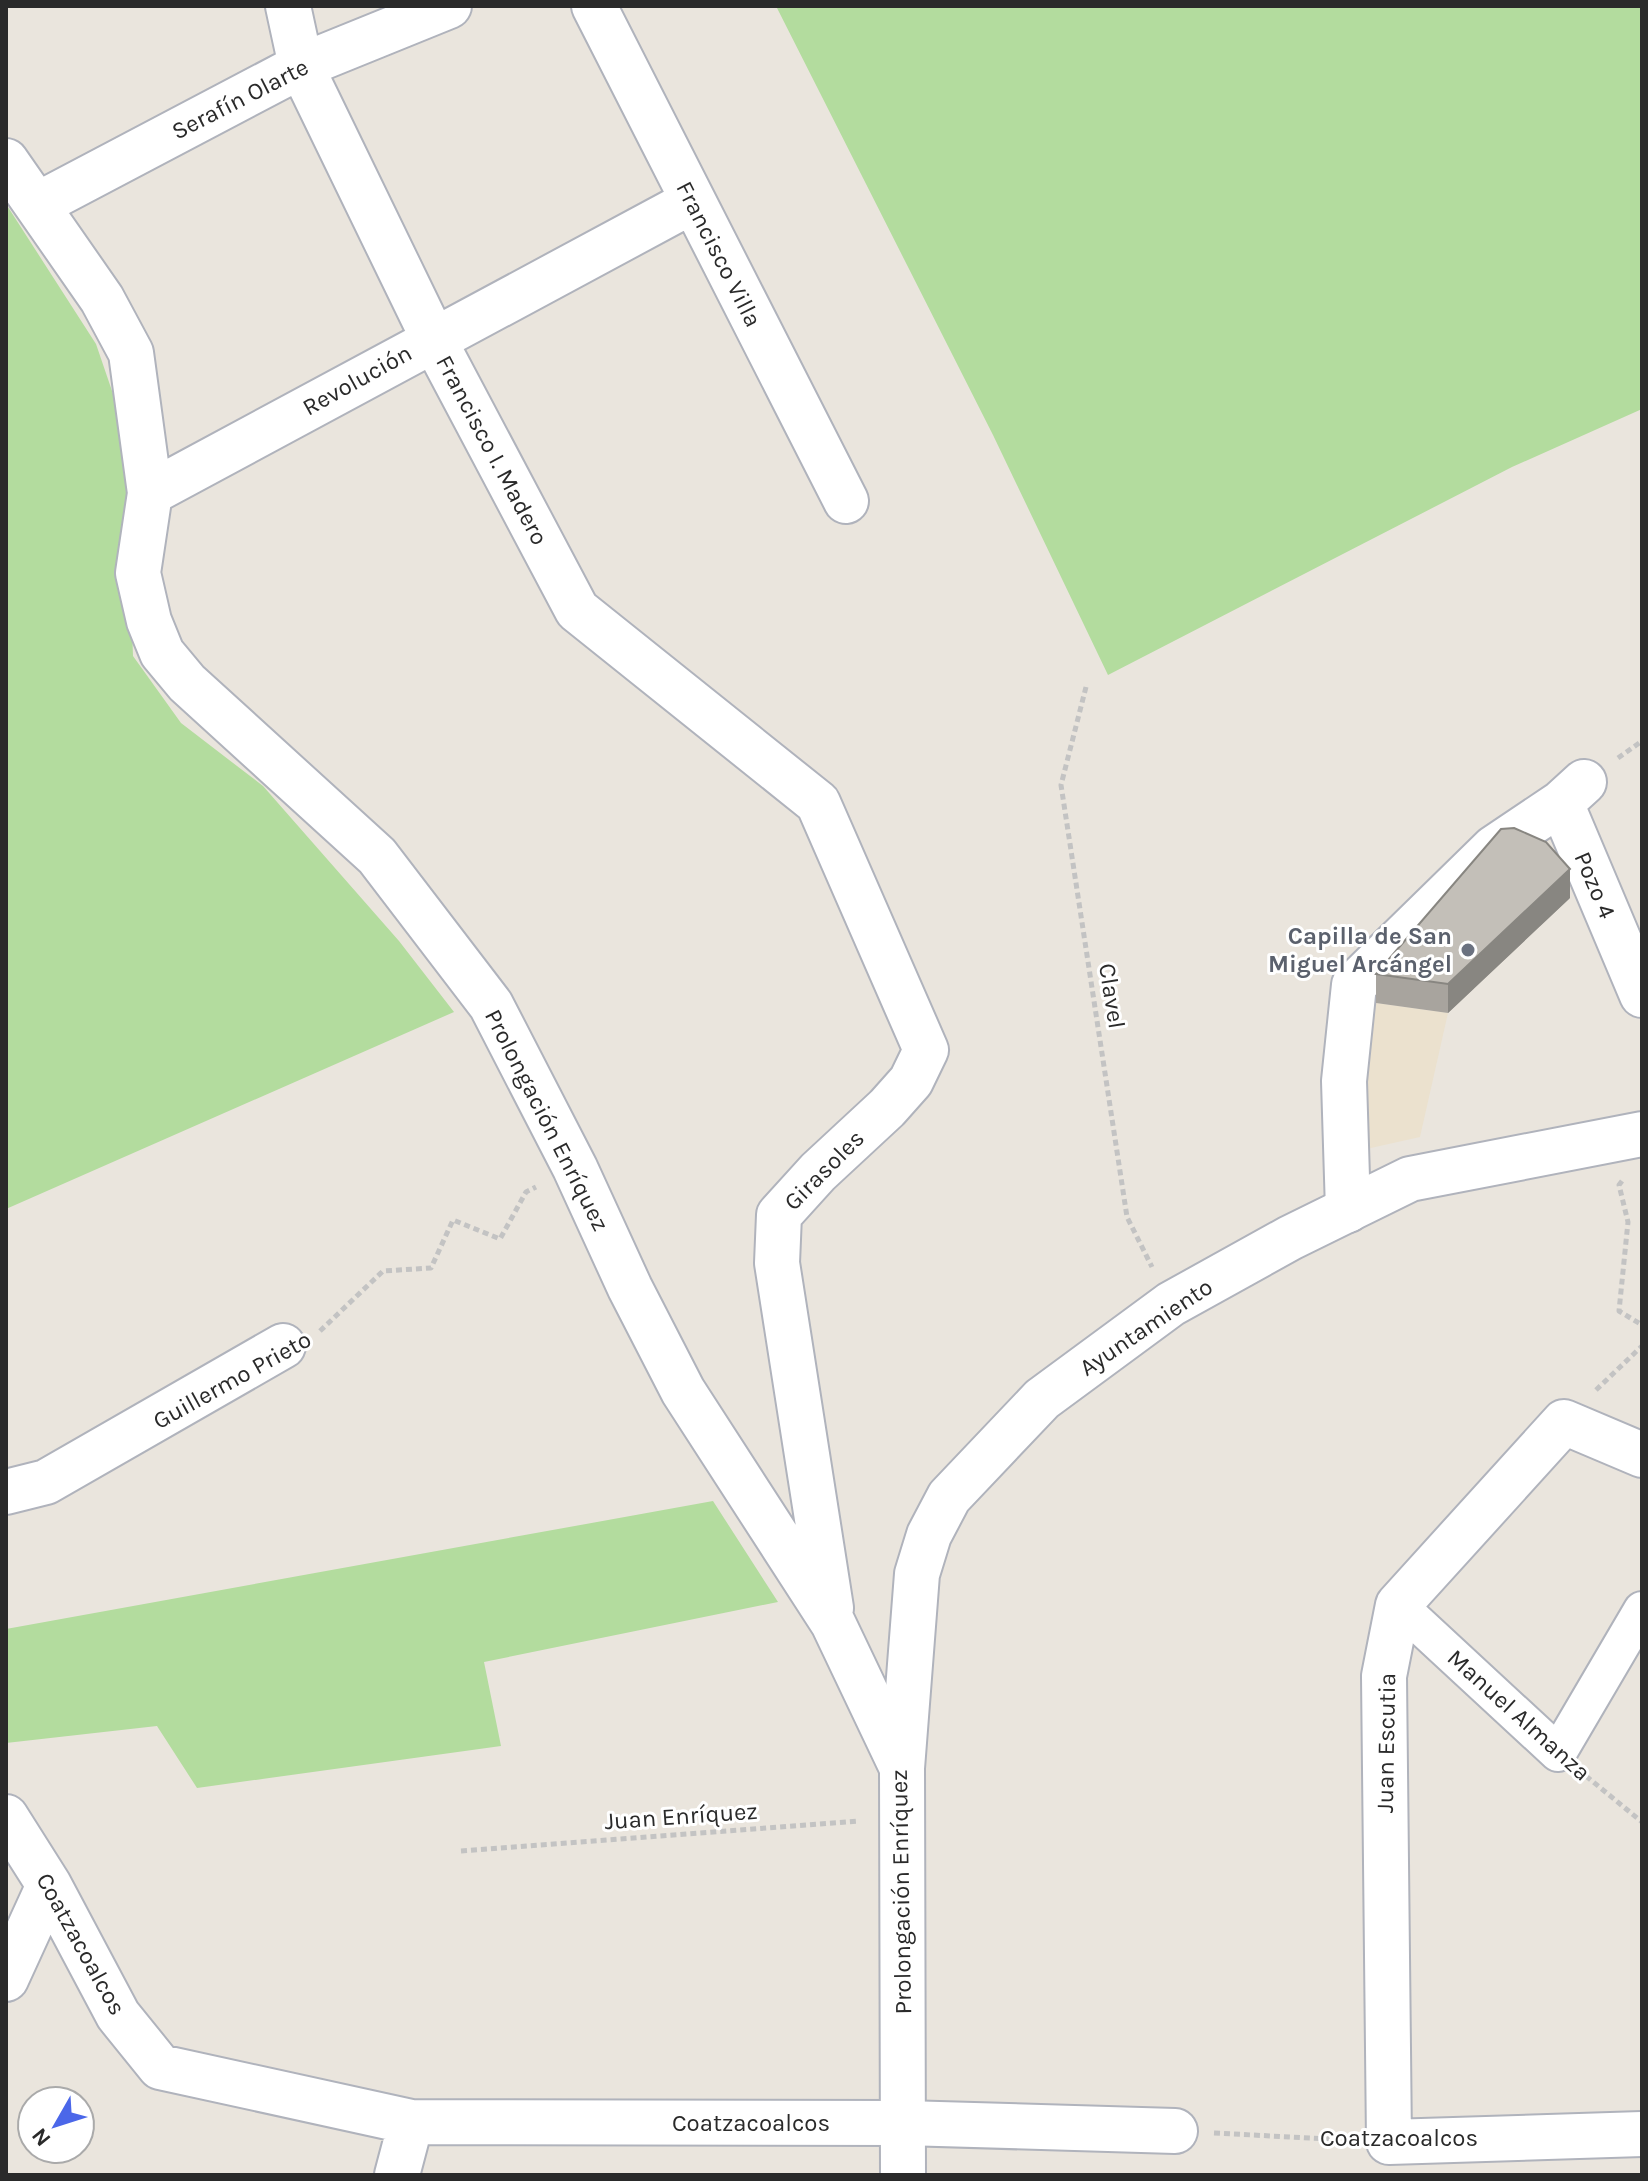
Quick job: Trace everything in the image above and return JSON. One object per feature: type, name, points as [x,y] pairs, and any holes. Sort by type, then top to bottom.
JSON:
[{"type":"street","name":"Francisco I. Madero","points":[[288,6],[301,66],[433,338],[577,610],[818,803]]},
{"type":"street","name":"Serafín Olarte","points":[[37,205],[301,66],[449,6]]},
{"type":"street","name":"Francisco Villa","points":[[594,6],[691,202],[846,501]]},
{"type":"street","name":"Prolongación Enríquez","points":[[6,161],[102,299],[131,353],[150,493],[138,573],[149,621],[162,653],[187,683],[377,856],[491,1005],[575,1168],[630,1288],[683,1391],[833,1623],[902,1768],[903,2175]]},
{"type":"street","name":"Revolución","points":[[150,493],[433,338],[691,202]]},
{"type":"street","name":"Pozo 4","points":[[1348,1210],[1344,1081],[1354,985],[1494,848],[1573,792],[1642,995]]},
{"type":"street","name":"Girasoles","points":[[818,803],[926,1050],[911,1081],[887,1108],[818,1172],[779,1215],[777,1263],[833,1623]]},
{"type":"street","name":"Ayuntamiento","points":[[902,1768],[917,1574],[929,1535],[949,1497],[1042,1399],[1171,1304],[1410,1179],[1636,1134]]},
{"type":"street","name":"Guillermo Prieto","points":[[6,1492],[46,1482],[283,1346]]},
{"type":"street","points":[[1398,1605],[1564,1422],[1642,1455]]},
{"type":"street","name":"Manuel Almanza","points":[[1398,1605],[1558,1753]]},
{"type":"street","name":"Juan Escutia","points":[[1389,2142],[1384,1676],[1398,1605]]},
{"type":"street","points":[[1558,1753],[1642,1610]]},
{"type":"street","name":"Coatzacoalcos","points":[[6,1817],[49,1885],[118,2015],[160,2067],[411,2122],[904,2123],[1175,2131]]},
{"type":"street","points":[[6,1979],[49,1885]]},
{"type":"street","points":[[397,2175],[411,2122]]},
{"type":"street","name":"Coatzacoalcos","points":[[1389,2142],[1642,2134]]},
{"type":"path","name":"Clavel","points":[[1086,687],[1061,785],[1127,1217],[1171,1304]]},
{"type":"path","points":[[1636,1134],[1627,1174],[1619,1185],[1628,1222],[1619,1311],[1642,1325]]},
{"type":"path","name":"Guillermo Prieto","points":[[283,1346],[317,1334],[383,1271],[431,1268],[453,1220],[500,1239],[526,1192],[575,1168]]},
{"type":"path","points":[[1564,1422],[1642,1346]]},
{"type":"path","name":"Manuel Almanza","points":[[1558,1753],[1642,1822]]},
{"type":"path","name":"Juan Enríquez","points":[[461,1851],[904,1818]]},
{"type":"path","name":"Coatzacoalcos","points":[[1175,2131],[1389,2142]]},
{"type":"shaded area","points":[[1376,1003],[1448,1013],[1420,1137],[1362,1150],[1358,1107]]},
{"type":"green space","points":[[776,6],[1642,6],[1642,409],[1512,467],[1108,675],[993,435]]},
{"type":"green space","points":[[6,204],[96,344],[125,429],[133,656],[181,723],[263,786],[399,941],[454,1012],[6,1209]]},
{"type":"green space","points":[[713,1501],[778,1602],[484,1662],[501,1746],[197,1788],[157,1726],[6,1743],[6,1629]]},
{"type":"building","name":"Capilla de San Miguel Arcángel","points":[[1514,828],[1546,842],[1570,869],[1448,984],[1376,974],[1501,829]]},
{"type":"place","name":"Capilla de San Miguel Arcángel","points":[[1468,950]]}]
